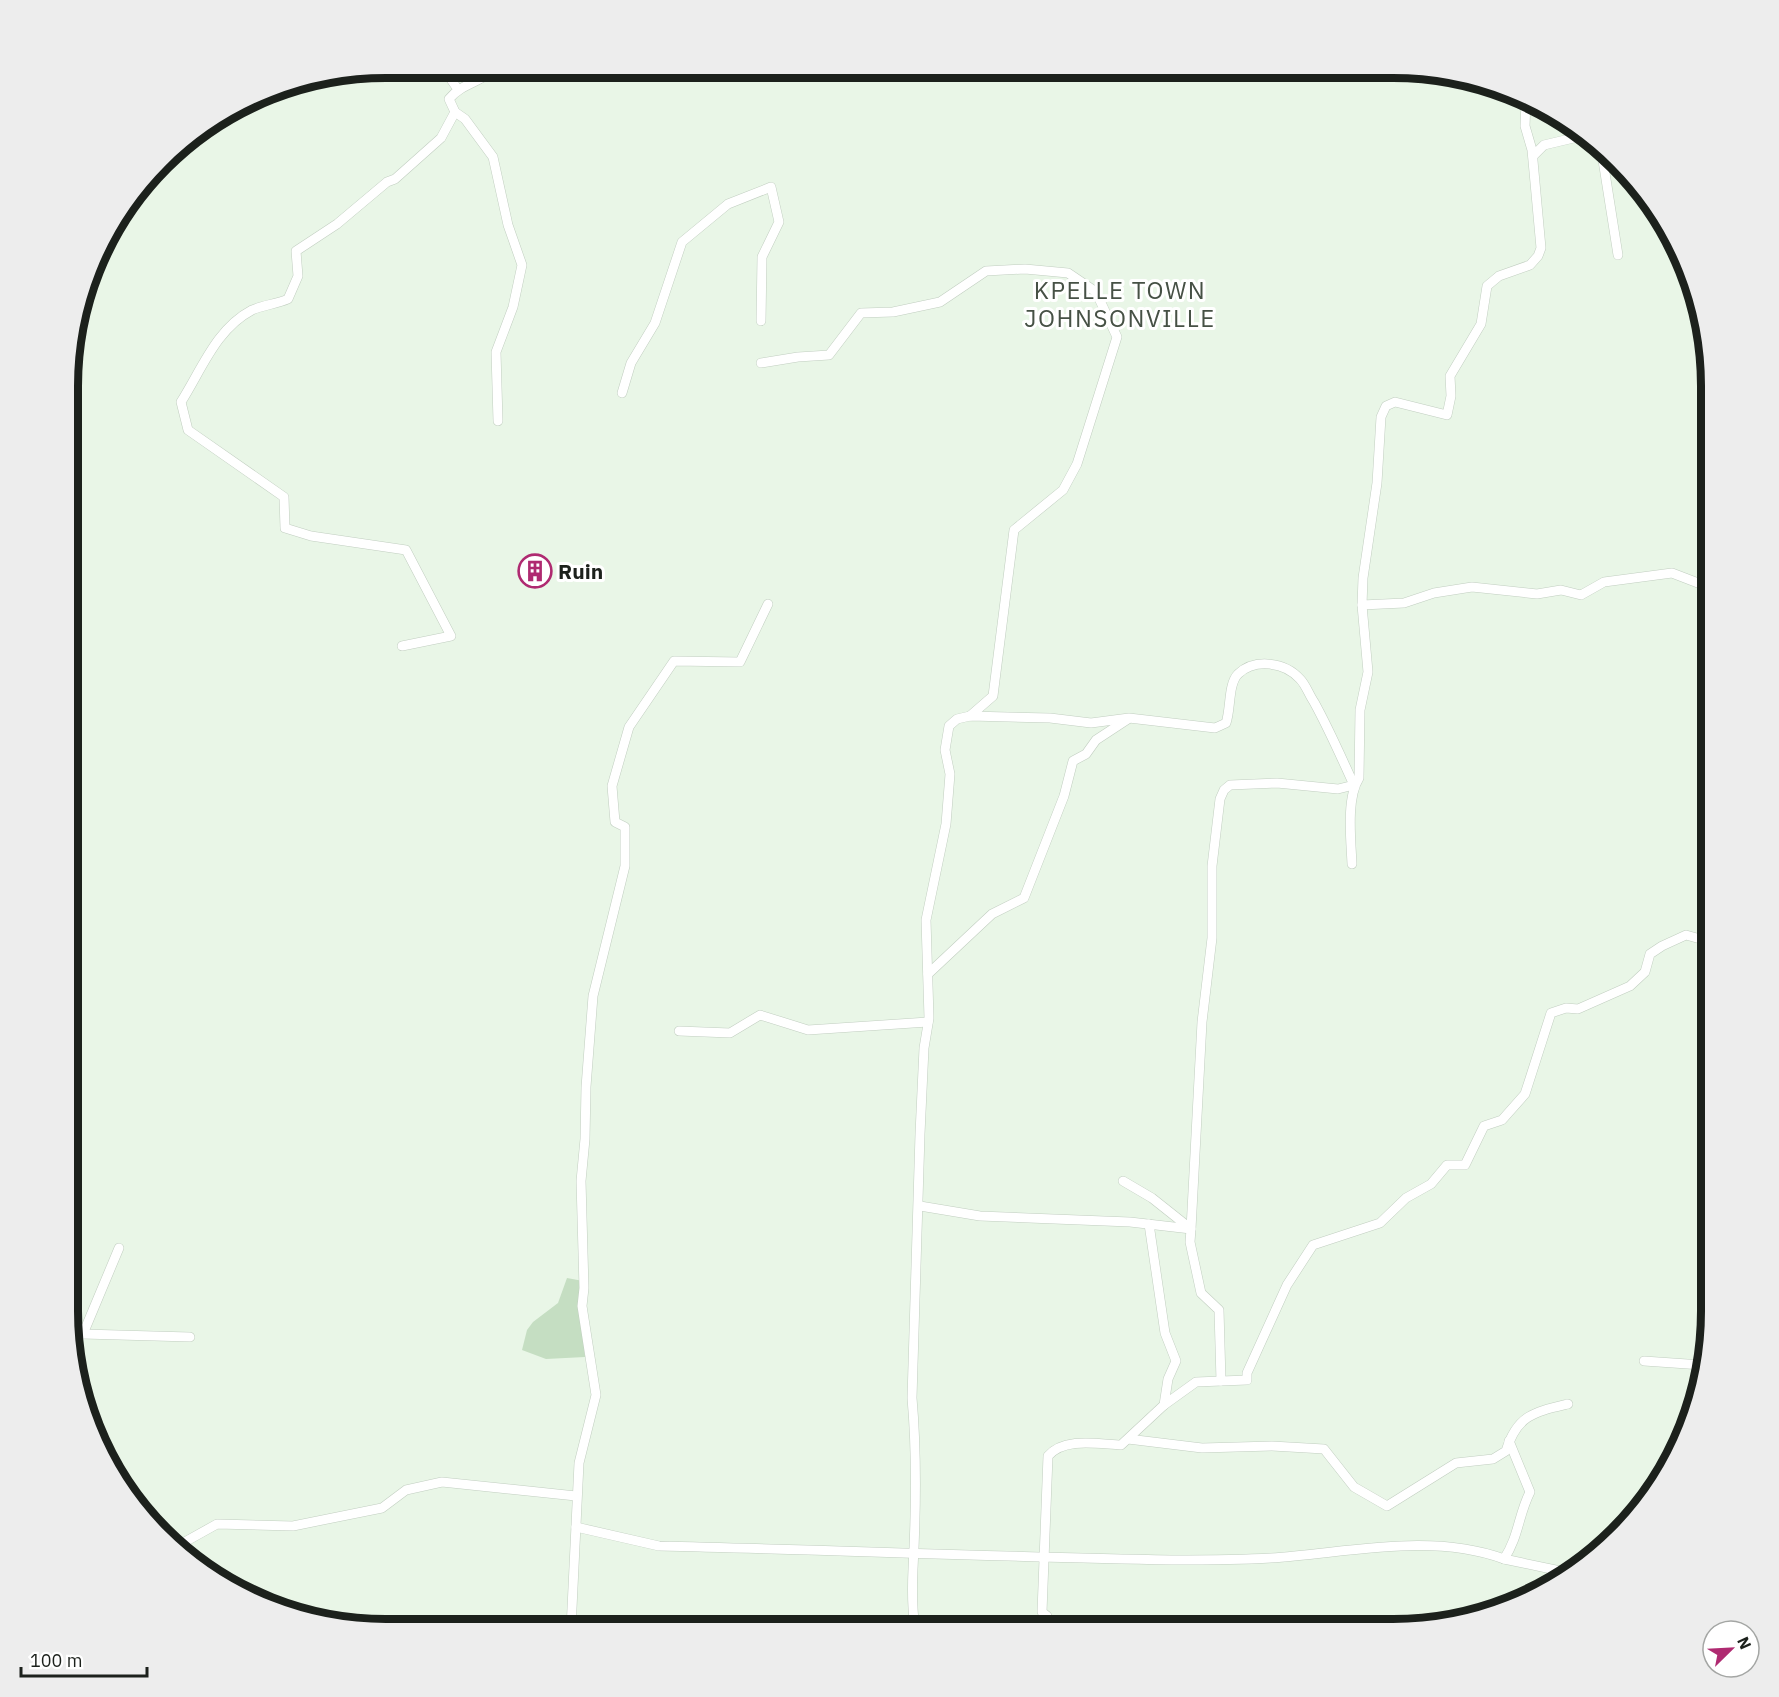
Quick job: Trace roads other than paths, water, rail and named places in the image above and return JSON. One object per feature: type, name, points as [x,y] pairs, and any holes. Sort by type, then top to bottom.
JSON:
[{"type":"street","points":[[450,78],[458,88]]},
{"type":"street","points":[[481,78],[458,88],[449,99],[455,112],[465,119],[493,157],[508,225],[522,265],[513,307],[496,352],[498,421]]},
{"type":"street","points":[[1221,1381],[1219,1310],[1201,1293],[1190,1242],[1201,1041],[1212,938],[1212,866],[1220,800],[1224,790],[1237,785],[1277,783],[1338,789],[1354,785],[1359,778],[1360,710],[1368,672],[1362,605],[1377,483],[1381,417],[1386,406],[1395,402],[1447,415],[1451,396],[1450,376],[1481,324],[1487,286],[1499,276],[1530,265],[1538,256],[1541,248],[1539,208],[1533,156],[1525,126],[1526,108]]},
{"type":"street","points":[[402,646],[451,636],[406,550],[311,536],[285,528],[284,497],[188,430],[181,402],[204,367],[209,353],[234,321],[255,309],[288,299],[298,276],[296,251],[338,224],[441,138],[455,112]]},
{"type":"street","points":[[1533,156],[1544,145],[1574,138]]},
{"type":"street","points":[[1603,161],[1618,255]]},
{"type":"street","points":[[622,393],[631,363],[655,323],[682,242],[728,204],[771,187],[779,222],[762,257],[761,321]]},
{"type":"street","points":[[761,363],[829,355],[861,313],[893,312],[940,302],[986,271],[1025,269],[1068,273],[1096,292],[1117,337],[1077,464],[1063,490],[1014,530],[993,696],[970,716]]},
{"type":"street","points":[[1362,605],[1404,603],[1434,593],[1472,587],[1537,594],[1561,590],[1581,595],[1604,582],[1672,573],[1701,584]]},
{"type":"street","points":[[571,1619],[579,1463],[596,1395],[582,1306],[584,1288],[581,1181],[593,996],[625,866],[624,846],[627,834],[625,827],[615,822],[613,795],[618,761],[629,727],[674,661],[740,662],[768,604]]},
{"type":"street","points":[[913,1619],[910,1598],[915,1431],[912,1398],[924,1048],[928,1022],[926,920],[946,824],[950,774],[945,750],[949,726],[957,719],[970,716],[1050,718],[1091,723],[1129,718],[1215,728],[1226,723],[1231,709],[1232,683],[1238,674],[1264,663],[1285,667],[1301,679],[1329,729],[1354,785],[1351,828],[1353,864]]},
{"type":"street","points":[[928,974],[992,914],[1024,898],[1064,796],[1073,760],[1086,754],[1096,740],[1129,718]]},
{"type":"street","points":[[1047,1616],[1042,1612],[1046,1555],[1048,1456],[1055,1448],[1084,1443],[1121,1445],[1164,1405],[1196,1382],[1247,1380],[1247,1373],[1287,1285],[1313,1245],[1380,1223],[1406,1198],[1431,1184],[1447,1165],[1465,1165],[1484,1126],[1502,1120],[1525,1094],[1551,1013],[1566,1008],[1578,1010],[1630,986],[1645,972],[1650,954],[1662,945],[1686,935],[1701,939]]},
{"type":"street","points":[[679,1031],[730,1033],[760,1015],[808,1030],[928,1022]]},
{"type":"street","points":[[1123,1181],[1152,1198],[1191,1229]]},
{"type":"street","points":[[920,1206],[980,1216],[1149,1224],[1191,1229]]},
{"type":"street","points":[[1149,1224],[1165,1333],[1176,1360],[1168,1380],[1164,1405]]},
{"type":"street","points":[[83,1334],[119,1248]]},
{"type":"street","points":[[79,1334],[190,1337]]},
{"type":"street","points":[[1644,1361],[1696,1365]]},
{"type":"street","points":[[1128,1439],[1202,1448],[1272,1446],[1324,1449],[1354,1487],[1387,1506],[1456,1463],[1493,1459],[1506,1451],[1511,1434],[1531,1413],[1568,1404]]},
{"type":"street","points":[[1504,1559],[1516,1541],[1520,1513],[1530,1492],[1509,1442]]},
{"type":"street","points":[[183,1543],[217,1524],[293,1526],[382,1508],[406,1490],[442,1482],[576,1496]]},
{"type":"street","points":[[576,1527],[659,1546],[1172,1560],[1271,1558],[1370,1548],[1441,1547],[1479,1550],[1504,1559],[1558,1571]]},
{"type":"place","name":"Ruin","points":[[535,571]]},
{"type":"district","name":"KPELLE TOWN JOHNSONVILLE","points":[[1120,304]]}]
